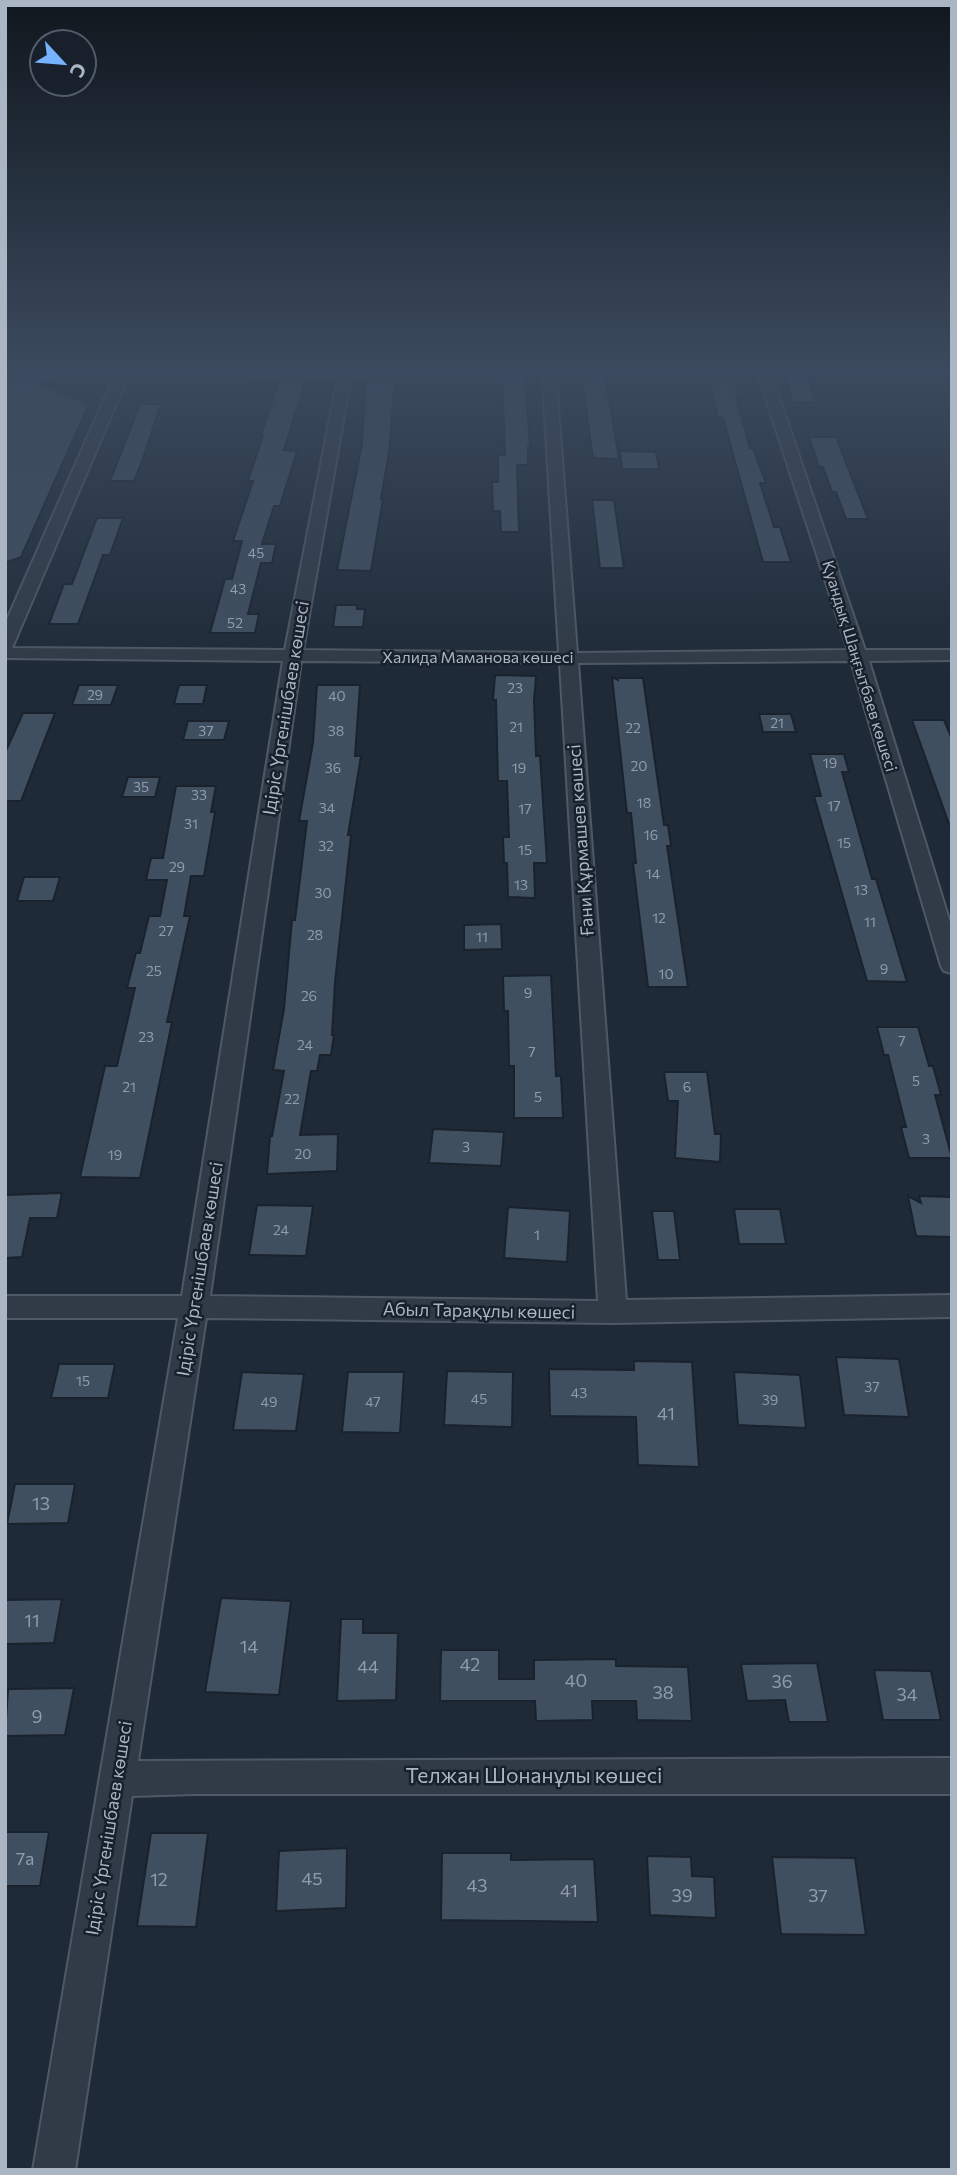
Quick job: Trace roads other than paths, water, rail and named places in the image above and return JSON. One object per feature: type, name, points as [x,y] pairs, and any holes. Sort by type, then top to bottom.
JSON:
[{"type":"street","points":[[5,645],[81,470]]},
{"type":"street","name":"Ідіріс Үргенішбаев көшесі","points":[[54,2170],[194,1307],[293,656],[327,470]]},
{"type":"street","name":"Ғани Құрмашев көшесі","points":[[556,470],[613,1312]]},
{"type":"street","name":"Қуандық Шаңғытбаев көшесі","points":[[797,470],[858,655],[952,966]]},
{"type":"street","name":"Халида Маманова көшесі","points":[[5,653],[568,658],[952,655]]},
{"type":"street","name":"Абыл Тарақұлы көшесі","points":[[5,1307],[613,1312],[952,1306]]},
{"type":"street","name":"Телжан Шонанұлы көшесі","points":[[117,1779],[195,1776],[952,1776]]}]
